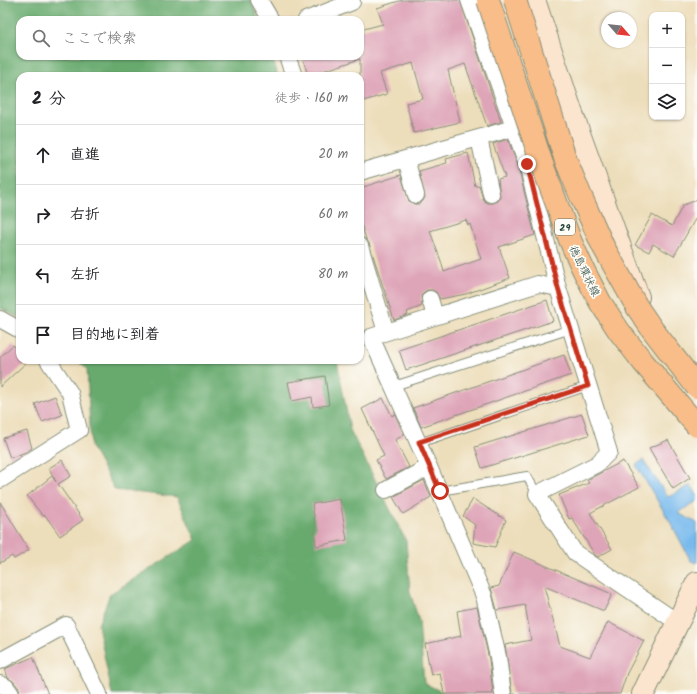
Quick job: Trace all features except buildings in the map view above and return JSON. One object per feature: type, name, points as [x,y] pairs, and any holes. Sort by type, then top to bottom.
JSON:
[{"type":"main road","name":"徳島環状線","points":[[488,0],[541,161],[570,240],[584,271],[600,302],[618,331],[697,426]]},
{"type":"main road","name":"29","points":[[514,0],[565,158],[603,246],[630,295],[652,329],[697,387]]},
{"type":"street","points":[[259,0],[269,16]]},
{"type":"street","points":[[469,0],[527,164],[558,288],[609,452],[597,464],[537,494],[576,553],[677,622]]},
{"type":"street","points":[[534,0],[571,111],[641,304],[697,372]]},
{"type":"street","points":[[316,16],[352,2]]},
{"type":"street","points":[[288,60],[293,72]]},
{"type":"street","points":[[364,171],[571,111]]},
{"type":"street","points":[[479,138],[491,194]]},
{"type":"street","points":[[406,159],[416,195]]},
{"type":"street","points":[[364,259],[386,332]]},
{"type":"street","points":[[503,694],[498,657],[484,596],[430,467],[371,337],[538,284],[558,288]]},
{"type":"street","points":[[430,299],[436,316]]},
{"type":"street","points":[[0,319],[16,328]]},
{"type":"street","points":[[0,480],[79,430],[70,394],[51,364]]},
{"type":"street","points":[[386,490],[430,467]]},
{"type":"street","points":[[643,694],[697,583]]},
{"type":"street","points":[[0,661],[66,625],[99,694]]},
{"type":"street","points":[[0,684],[6,687],[11,694]]},
{"type":"lane","points":[[394,386],[571,329]]},
{"type":"lane","points":[[419,442],[588,386]]},
{"type":"lane","points":[[440,491],[527,476],[537,494]]},
{"type":"green space","points":[[0,0],[251,0],[257,16],[16,16],[16,60],[273,60],[277,72],[16,72],[16,316],[0,308]]},
{"type":"green space","points":[[81,364],[338,364],[350,430],[406,541],[410,592],[419,621],[424,683],[446,694],[112,694],[98,625],[110,594],[196,540],[177,497],[115,490],[91,447],[87,369]]},
{"type":"water","points":[[643,460],[668,497],[691,485],[697,495],[697,501],[678,513],[697,523],[697,563],[691,561],[672,525],[636,465]]},
{"type":"route","points":[[440,491],[419,442],[588,386],[558,288],[527,164]]}]
